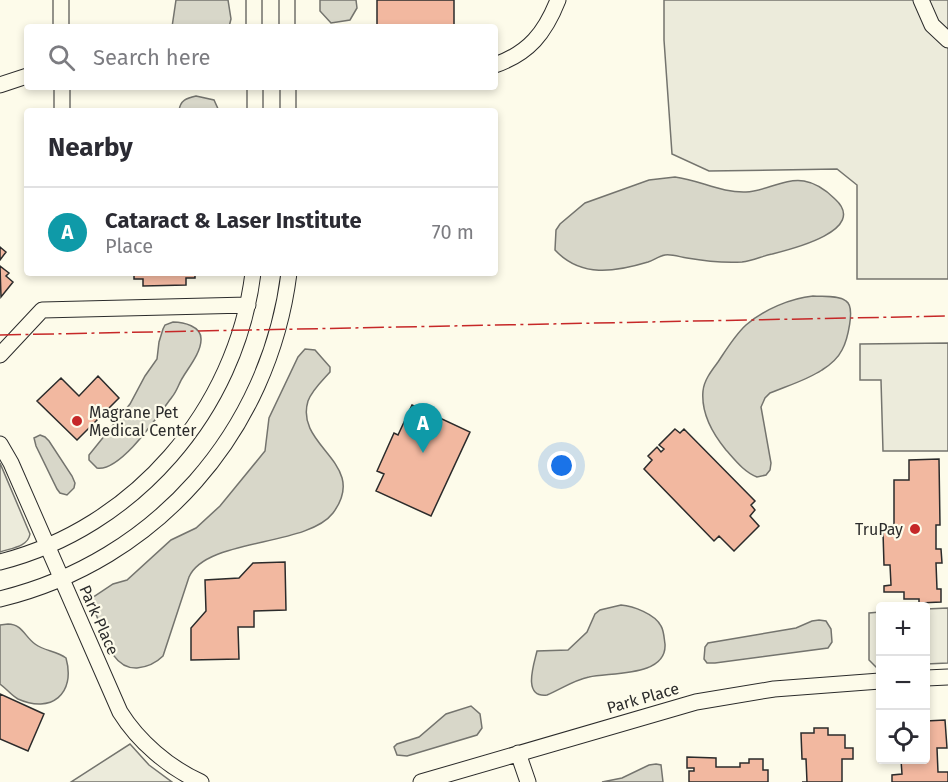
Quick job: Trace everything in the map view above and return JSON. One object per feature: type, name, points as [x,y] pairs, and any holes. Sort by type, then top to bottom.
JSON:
[{"type":"street","points":[[61,0],[61,24]]},
{"type":"street","points":[[254,0],[254,24]]},
{"type":"street","points":[[287,0],[287,24]]},
{"type":"street","points":[[498,63],[529,46],[545,28],[558,0]]},
{"type":"street","points":[[921,0],[932,25],[948,40]]},
{"type":"street","points":[[0,85],[24,77]]},
{"type":"street","points":[[62,90],[62,108]]},
{"type":"street","points":[[255,90],[255,108]]},
{"type":"street","points":[[288,90],[288,108]]},
{"type":"street","points":[[0,562],[48,546],[82,530],[123,502],[172,456],[205,410],[228,367],[242,328],[253,276]]},
{"type":"street","points":[[0,599],[62,579],[90,565],[142,531],[185,494],[220,453],[242,419],[264,373],[277,333],[288,276]]},
{"type":"street","points":[[0,356],[42,310],[248,305]]},
{"type":"street","name":"Park Place","points":[[0,444],[11,463],[126,721],[161,757],[189,777],[201,782]]},
{"type":"street","points":[[930,678],[948,677]]},
{"type":"street","name":"Park Place","points":[[421,782],[658,712],[716,698],[774,689],[876,681]]},
{"type":"street","points":[[518,753],[528,782]]},
{"type":"shaded area","points":[[176,0],[228,0],[230,24],[172,24]]},
{"type":"shaded area","points":[[320,0],[356,0],[357,8],[350,20],[331,23],[320,11]]},
{"type":"shaded area","points":[[664,0],[948,0],[948,279],[857,279],[857,185],[837,169],[709,171],[672,154],[664,40]]},
{"type":"shaded area","points":[[196,96],[214,100],[218,108],[180,108],[184,100]]},
{"type":"shaded area","points":[[675,177],[737,192],[753,191],[789,181],[808,182],[821,188],[835,199],[843,210],[842,220],[835,229],[810,243],[742,262],[707,261],[668,255],[636,266],[599,270],[576,265],[555,250],[556,230],[585,203],[649,180]]},
{"type":"shaded area","points":[[813,296],[839,298],[849,304],[850,324],[846,339],[838,356],[825,368],[803,380],[770,393],[765,398],[761,407],[771,463],[766,475],[757,477],[736,462],[712,430],[704,407],[704,387],[711,372],[734,338],[746,325],[761,314],[778,306]]},
{"type":"shaded area","points":[[173,322],[187,324],[198,331],[201,340],[197,354],[174,395],[139,440],[117,461],[107,467],[97,468],[89,460],[89,455],[130,404],[157,359],[159,342],[165,325]]},
{"type":"shaded area","points":[[948,343],[948,451],[883,451],[881,380],[860,380],[860,344]]},
{"type":"shaded area","points":[[305,349],[315,350],[330,367],[330,372],[308,401],[307,417],[311,431],[338,468],[343,481],[342,496],[333,513],[320,524],[302,532],[215,555],[199,564],[189,577],[163,656],[154,663],[137,668],[119,662],[108,645],[92,606],[92,598],[113,584],[127,580],[171,540],[196,528],[220,506],[265,451],[269,418],[298,357]]},
{"type":"shaded area","points":[[40,435],[49,441],[72,476],[75,483],[74,488],[67,495],[60,493],[57,489],[36,446],[34,438]]},
{"type":"shaded area","points":[[0,463],[30,534],[23,544],[0,552]]},
{"type":"shaded area","points":[[621,605],[643,611],[661,626],[665,644],[663,655],[657,662],[648,668],[636,671],[583,678],[547,695],[539,695],[534,691],[532,671],[537,651],[568,650],[587,632],[595,614],[600,610]]},
{"type":"shaded area","points":[[948,608],[948,663],[930,664],[930,609]]},
{"type":"shaded area","points":[[876,612],[876,667],[869,660],[869,613]]},
{"type":"shaded area","points":[[819,620],[826,621],[831,629],[832,642],[828,648],[715,663],[707,663],[704,659],[705,647],[708,643],[796,628]]},
{"type":"shaded area","points":[[8,624],[20,628],[39,646],[66,658],[67,682],[58,698],[41,704],[30,703],[13,696],[0,684],[0,625]]},
{"type":"shaded area","points":[[471,706],[480,714],[482,728],[477,735],[407,756],[397,755],[394,747],[397,744],[419,737],[446,714]]},
{"type":"shaded area","points":[[130,744],[149,765],[172,782],[71,782]]},
{"type":"shaded area","points":[[656,764],[661,765],[663,782],[602,782],[622,778]]},
{"type":"building","points":[[377,0],[454,0],[454,24],[377,24]]},
{"type":"building","points":[[0,247],[6,252],[0,260]]},
{"type":"building","points":[[0,266],[9,273],[6,276],[13,282],[1,297]]},
{"type":"building","points":[[134,276],[195,276],[195,278],[186,278],[186,285],[143,286],[143,279],[134,279]]},
{"type":"building","name":"Magrane Pet Medical Center","points":[[98,376],[119,398],[77,440],[37,401],[61,378],[79,396]]},
{"type":"building","points":[[412,405],[470,432],[431,516],[376,491],[384,474],[377,471],[394,433],[398,435]]},
{"type":"building","points":[[675,429],[680,433],[684,429],[755,501],[751,505],[755,510],[750,516],[759,526],[734,551],[719,536],[714,541],[644,469],[652,460],[648,456],[657,447],[661,452],[664,449],[659,445]]},
{"type":"building","name":"TruPay","points":[[939,459],[940,525],[936,525],[936,549],[941,549],[942,563],[936,563],[937,589],[941,589],[941,602],[919,602],[919,599],[904,599],[904,592],[884,592],[884,586],[891,585],[890,565],[884,565],[883,532],[894,532],[894,480],[909,480],[909,460]]},
{"type":"building","points":[[285,562],[286,610],[254,611],[254,627],[238,627],[239,659],[191,660],[191,628],[206,611],[205,580],[239,578],[253,563]]},
{"type":"building","points":[[0,694],[44,714],[28,751],[0,739]]},
{"type":"building","points":[[945,720],[947,748],[937,748],[938,772],[948,772],[948,782],[892,782],[892,775],[902,774],[901,764],[930,764],[930,721]]},
{"type":"building","points":[[814,728],[828,728],[828,735],[845,735],[845,748],[853,748],[853,759],[842,759],[842,782],[807,782],[806,759],[802,759],[801,733],[814,733]]},
{"type":"building","points":[[687,757],[716,758],[716,767],[740,767],[740,763],[749,763],[749,759],[763,759],[763,770],[768,770],[768,782],[689,782],[689,771],[694,771],[694,768],[687,768]]},
{"type":"power","points":[[0,335],[948,316]]},
{"type":"place","name":"Magrane Pet Medical Center","points":[[77,421]]},
{"type":"place","name":"Cataract & Laser Institute","points":[[423,453]]},
{"type":"place","name":"TruPay","points":[[915,529]]}]
